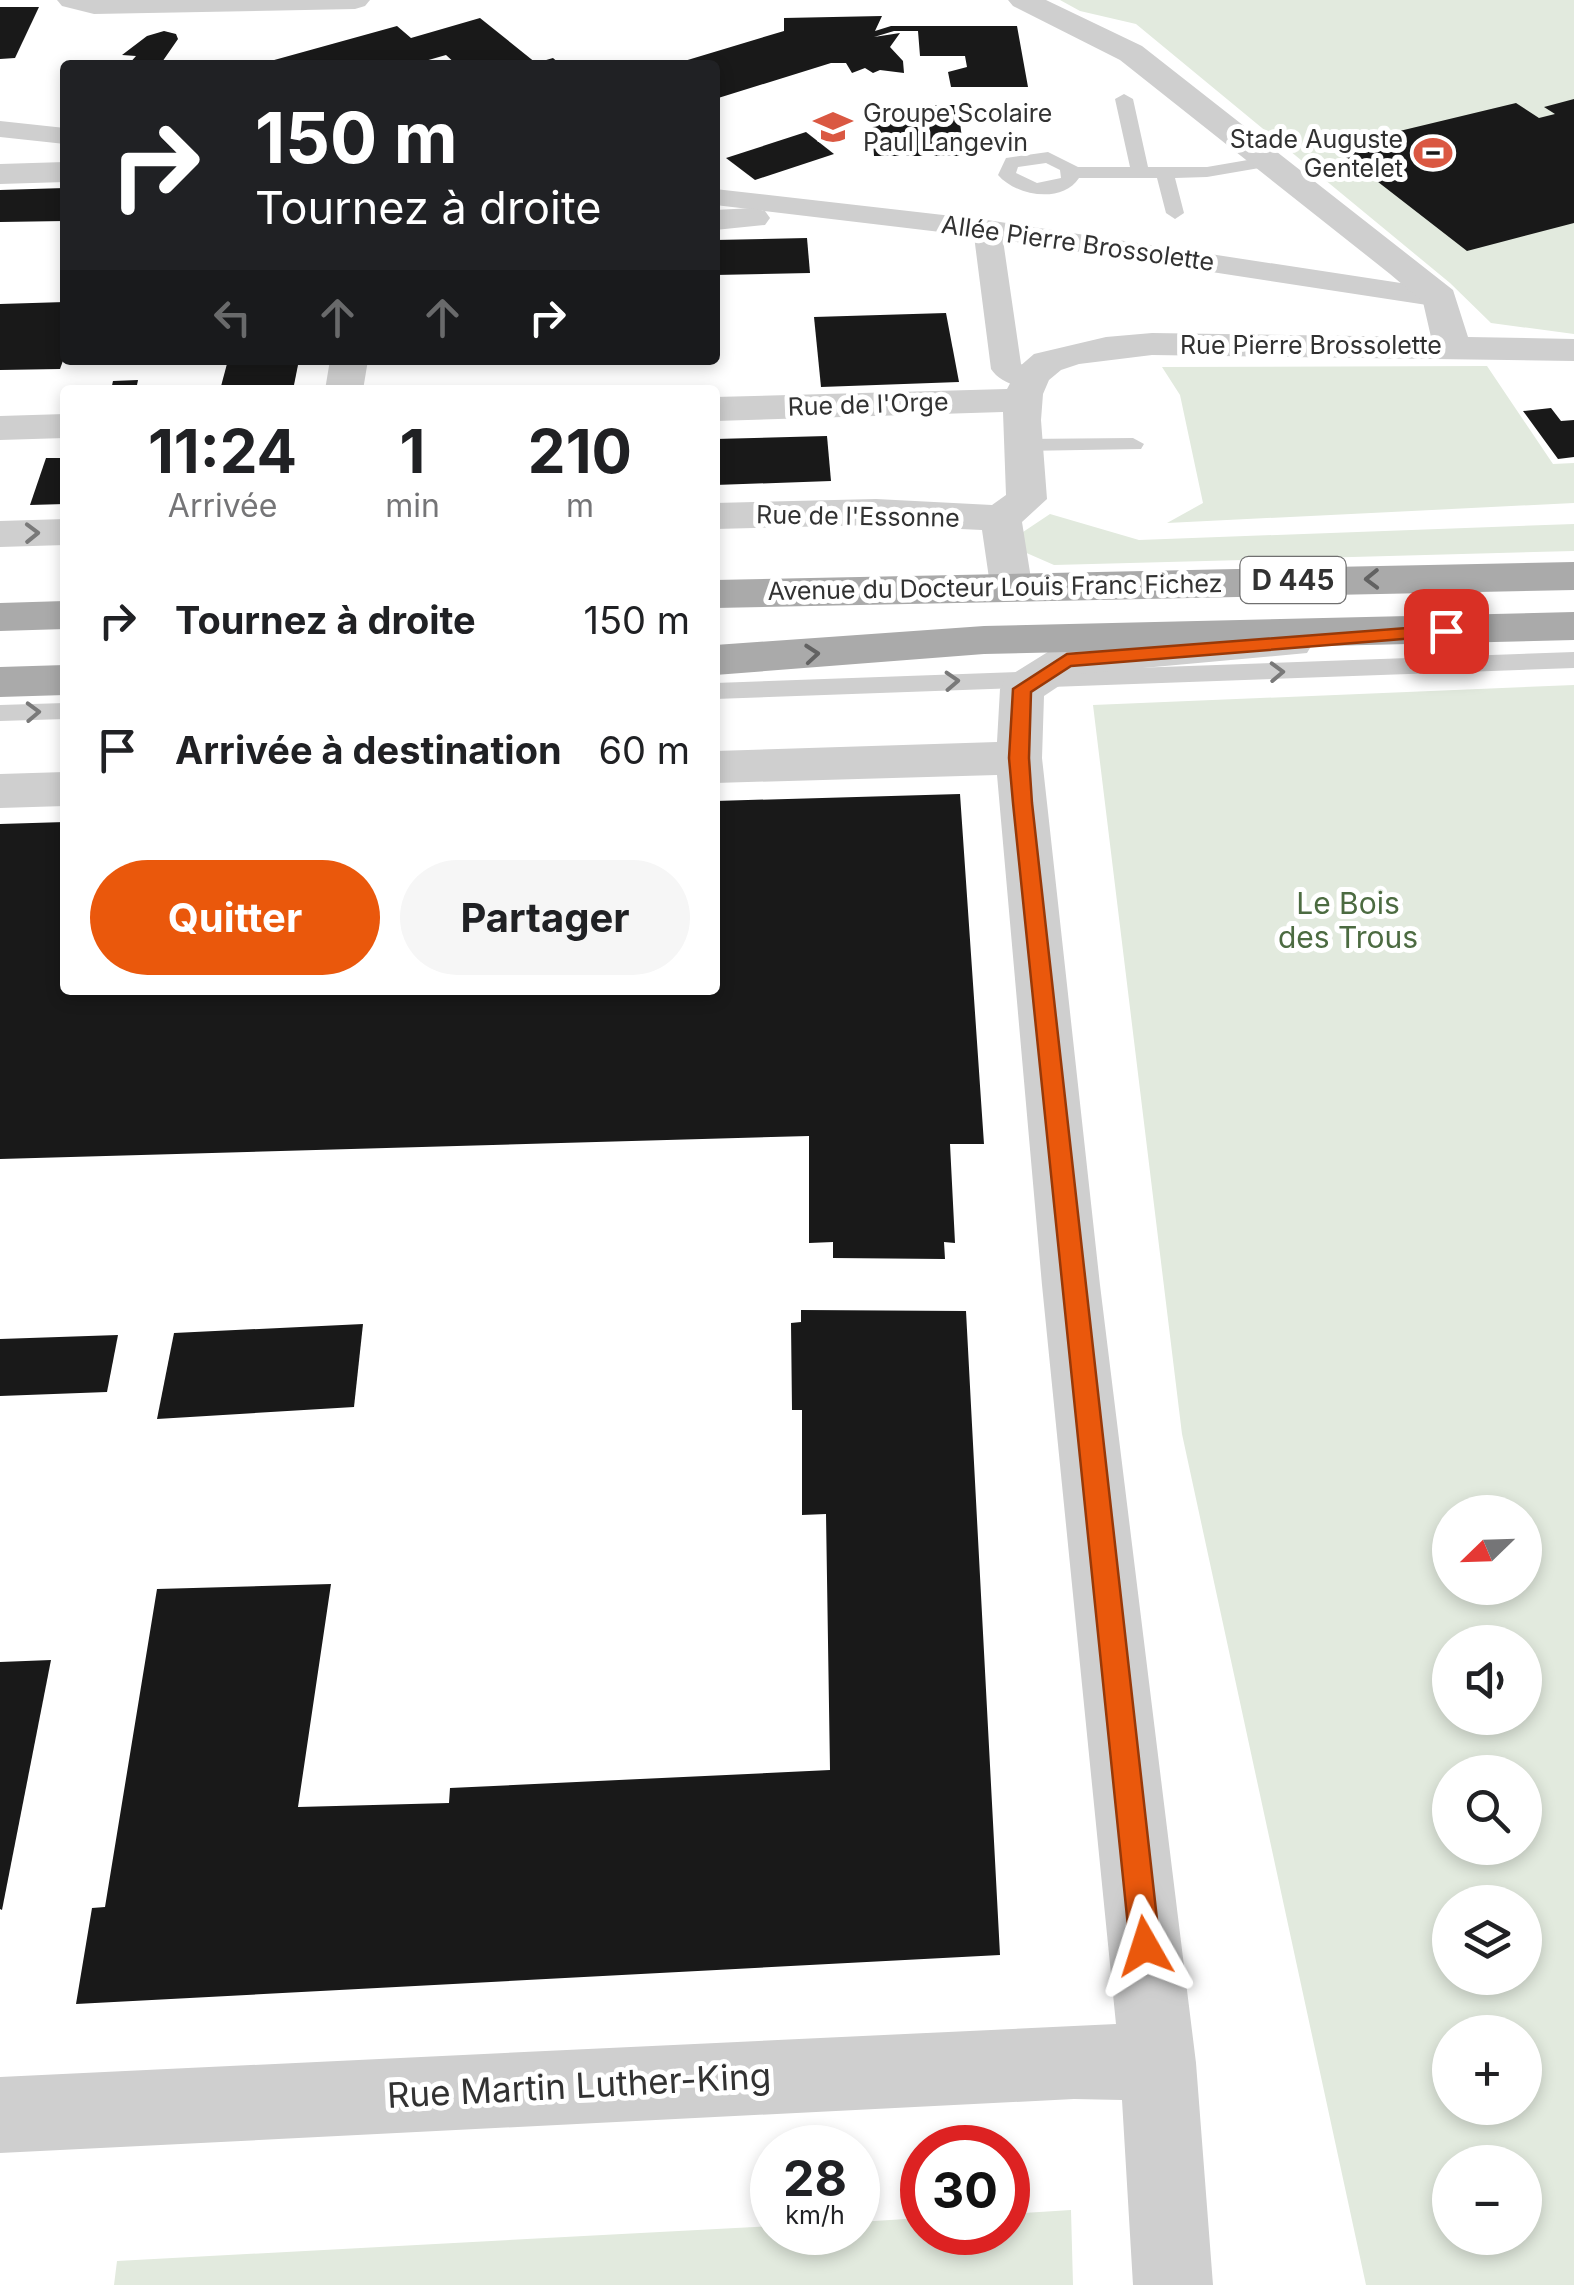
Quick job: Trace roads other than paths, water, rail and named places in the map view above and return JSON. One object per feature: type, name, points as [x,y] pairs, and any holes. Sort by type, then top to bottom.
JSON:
[{"type":"main road","name":"Avenue du Docteur Louis Franc Fichez","points":[[720,594],[1574,576]]},
{"type":"main road","points":[[0,617],[60,615]]},
{"type":"main road","name":"Avenue du Docteur Louis Franc Fichez","points":[[720,660],[984,640],[1574,626]]},
{"type":"main road","points":[[0,641],[60,639]]},
{"type":"main road","points":[[0,682],[60,680]]},
{"type":"street","points":[[72,0],[94,5],[355,0]]},
{"type":"street","points":[[1023,0],[1131,53],[1271,161],[1440,298],[1452,346]]},
{"type":"street","points":[[0,129],[60,135]]},
{"type":"street","points":[[0,174],[60,172]]},
{"type":"street","name":"Allée Pierre Brossolette","points":[[720,198],[987,228],[1440,298]]},
{"type":"street","points":[[720,220],[753,218]]},
{"type":"street","points":[[987,228],[1006,369],[1032,380],[1022,445],[1027,499],[1002,518],[1011,585]]},
{"type":"street","name":"Rue Pierre Brossolette","points":[[1032,380],[1089,349],[1152,344],[1574,350]]},
{"type":"street","name":"Rue de l'Orge","points":[[720,408],[1032,380]]},
{"type":"street","points":[[0,428],[60,426]]},
{"type":"street","name":"Rue de l'Essonne","points":[[720,516],[876,512],[1002,518]]},
{"type":"street","points":[[0,534],[60,532]]},
{"type":"street","points":[[1173,2285],[1158,2063],[1071,1285],[1019,758],[1022,689],[1067,660],[1484,628]]},
{"type":"street","points":[[720,768],[1019,758]]},
{"type":"street","points":[[0,792],[60,789]]},
{"type":"street","name":"Rue Martin Luther-King","points":[[0,2114],[1074,2061],[1158,2063]]},
{"type":"lane","points":[[1124,98],[1140,172]]},
{"type":"lane","points":[[1072,173],[1207,172],[1271,161]]},
{"type":"lane","points":[[1164,171],[1175,213]]},
{"type":"lane","points":[[1022,445],[1132,444]]},
{"type":"lane","points":[[720,691],[1574,660]]},
{"type":"lane","points":[[0,713],[60,711]]},
{"type":"place","name":"Groupe Scolaire Paul Langevin","points":[[833,127]]},
{"type":"place","name":"Stade Auguste Gentelet","points":[[1433,153]]},
{"type":"park label","name":"Le Bois des Trous","points":[[1348,921]]}]
